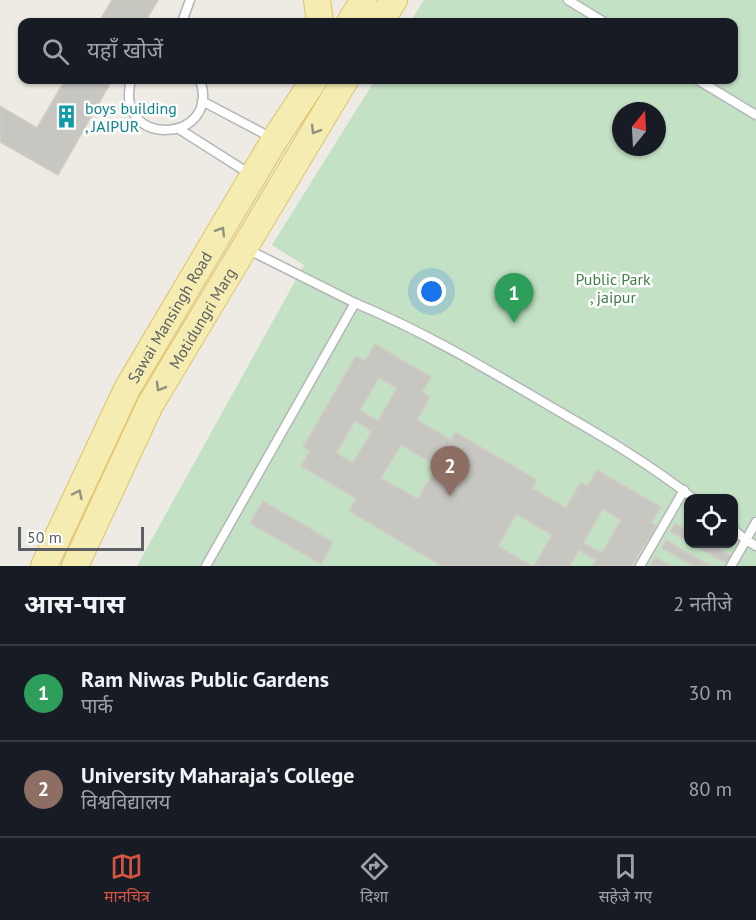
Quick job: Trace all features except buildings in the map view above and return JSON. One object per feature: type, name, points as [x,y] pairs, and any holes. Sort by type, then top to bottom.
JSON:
[{"type":"main road","points":[[316,0],[319,18]]},
{"type":"main road","points":[[353,18],[364,0]]},
{"type":"main road","points":[[383,18],[394,0]]},
{"type":"main road","name":"Sawai Mansingh Road","points":[[44,566],[128,389],[275,139],[311,84]]},
{"type":"main road","name":"Motidungri Marg","points":[[75,566],[150,405],[343,84]]},
{"type":"lane","points":[[183,18],[190,0]]},
{"type":"lane","points":[[567,0],[597,18]]},
{"type":"lane","points":[[131,84],[129,98],[135,115],[144,124],[167,131],[179,129],[194,117],[202,101],[200,84]]},
{"type":"lane","points":[[705,84],[756,115]]},
{"type":"lane","points":[[202,101],[275,139]]},
{"type":"lane","points":[[179,129],[253,176]]},
{"type":"lane","points":[[244,248],[456,351],[619,447],[689,494]]},
{"type":"lane","points":[[206,566],[354,303]]},
{"type":"lane","points":[[640,566],[684,490]]},
{"type":"lane","points":[[731,566],[756,522]]},
{"type":"lane","points":[[738,533],[756,546]]},
{"type":"green space","name":"Public Park , jaipur","points":[[424,0],[756,0],[756,566],[137,566],[304,265],[272,245],[373,84],[738,84],[738,18],[413,18]]},
{"type":"place","name":"boys building , JAIPUR","points":[[67,117]]},
{"type":"place","name":"Ram Niwas Public Gardens","points":[[514,323]]},
{"type":"place","name":"University Maharaja's College","points":[[450,496]]}]
